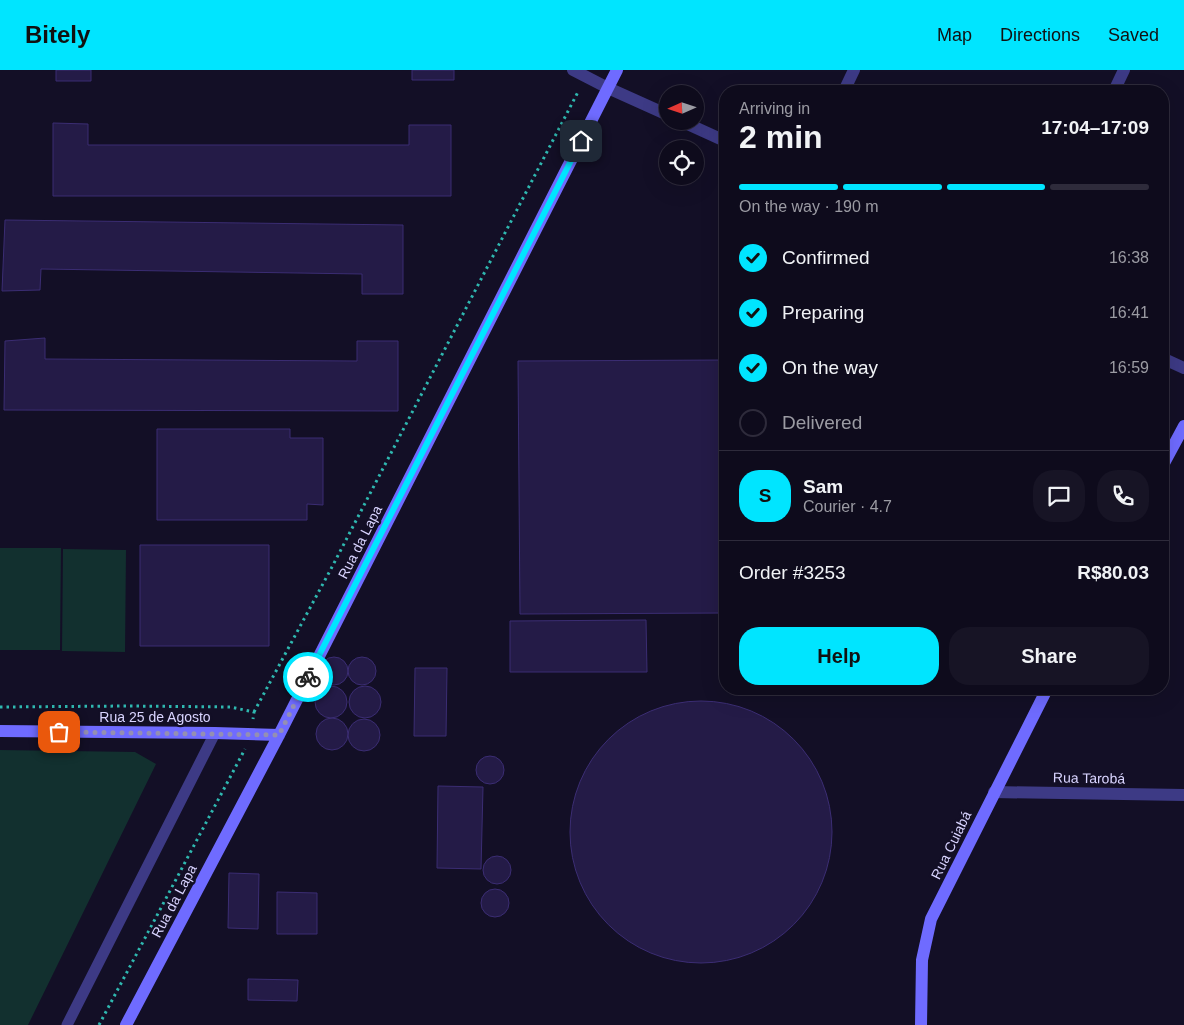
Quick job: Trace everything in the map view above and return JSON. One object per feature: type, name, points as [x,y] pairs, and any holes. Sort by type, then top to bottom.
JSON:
[{"type":"main road","name":"Rua da Lapa","points":[[126,1025],[279,735],[617,70]]},
{"type":"main road","points":[[1169,454],[1184,426]]},
{"type":"main road","name":"Rua Cuiabá","points":[[921,1025],[922,960],[930,919],[1044,695]]},
{"type":"main road","name":"Rua 25 de Agosto","points":[[0,731],[279,735]]},
{"type":"street","points":[[573,70],[659,111]]},
{"type":"street","points":[[847,85],[854,70]]},
{"type":"street","points":[[1117,85],[1124,70]]},
{"type":"street","points":[[701,130],[719,138]]},
{"type":"street","points":[[1169,361],[1184,368]]},
{"type":"street","name":"Rua Tarobá","points":[[994,792],[1184,795]]},
{"type":"lane","points":[[67,1025],[215,733]]},
{"type":"path","points":[[99,1025],[244,752],[252,727],[254,712],[586,77]]},
{"type":"path","points":[[0,707],[128,706],[230,708],[254,712]]},
{"type":"green space","points":[[0,548],[61,548],[60,650],[0,650]]},
{"type":"green space","points":[[63,549],[126,550],[125,652],[62,651]]},
{"type":"green space","points":[[0,750],[135,752],[156,764],[28,1025],[0,1025]]},
{"type":"building","points":[[56,70],[91,70],[91,81],[56,81]]},
{"type":"building","points":[[412,70],[454,70],[454,80],[412,80]]},
{"type":"building","points":[[53,123],[88,124],[88,145],[409,145],[409,125],[451,125],[451,196],[53,196]]},
{"type":"building","points":[[5,220],[403,225],[403,294],[362,294],[362,274],[41,269],[40,290],[2,291]]},
{"type":"building","points":[[45,338],[45,359],[357,361],[357,341],[398,341],[398,411],[4,410],[5,341]]},
{"type":"building","points":[[719,360],[719,613],[520,614],[518,361]]},
{"type":"building","points":[[157,429],[290,429],[290,438],[323,438],[323,505],[307,504],[307,520],[157,520]]},
{"type":"building","points":[[140,545],[269,545],[269,646],[140,646]]},
{"type":"building","points":[[646,620],[647,672],[510,672],[510,621]]},
{"type":"building","points":[[334,657],[344,661],[348,671],[344,681],[334,685],[324,681],[320,671],[324,661]]},
{"type":"building","points":[[362,657],[372,661],[376,671],[372,681],[362,685],[352,681],[348,671],[352,661]]},
{"type":"building","points":[[415,668],[447,668],[446,736],[414,736]]},
{"type":"building","points":[[331,686],[337,687],[342,691],[346,696],[346,708],[342,713],[337,717],[331,718],[325,717],[320,713],[316,708],[315,702],[316,696],[320,691],[325,687]]},
{"type":"building","points":[[365,686],[371,687],[376,691],[380,696],[380,708],[376,713],[371,717],[365,718],[359,717],[354,713],[350,708],[349,702],[350,696],[354,691],[359,687]]},
{"type":"building","points":[[701,701],[727,704],[751,711],[774,723],[794,739],[810,759],[822,782],[829,806],[832,832],[829,858],[822,882],[810,905],[794,925],[774,941],[751,953],[727,960],[701,963],[675,960],[651,953],[628,941],[608,925],[592,905],[580,882],[573,858],[570,832],[573,806],[580,782],[592,759],[608,739],[628,723],[651,711],[675,704]]},
{"type":"building","points":[[332,718],[338,719],[343,723],[347,728],[347,740],[343,745],[338,749],[332,750],[326,749],[321,745],[317,740],[316,734],[317,728],[321,723],[326,719]]},
{"type":"building","points":[[364,719],[370,720],[375,724],[379,729],[379,741],[375,746],[370,750],[364,751],[358,750],[353,746],[349,741],[348,735],[349,729],[353,724],[358,720]]},
{"type":"building","points":[[490,756],[500,760],[504,770],[500,780],[490,784],[480,780],[476,770],[480,760]]},
{"type":"building","points":[[438,786],[483,787],[481,869],[437,868]]},
{"type":"building","points":[[497,856],[507,860],[511,870],[507,880],[497,884],[487,880],[483,870],[487,860]]},
{"type":"building","points":[[229,873],[259,874],[258,929],[228,928]]},
{"type":"building","points":[[495,889],[505,893],[509,903],[505,913],[495,917],[485,913],[481,903],[485,893]]},
{"type":"building","points":[[277,892],[317,893],[317,934],[277,934]]},
{"type":"building","points":[[248,979],[298,980],[297,1001],[248,1000]]},
{"type":"way so far","points":[[59,732],[279,735],[308,677]]},
{"type":"route","points":[[308,677],[581,141]]}]
